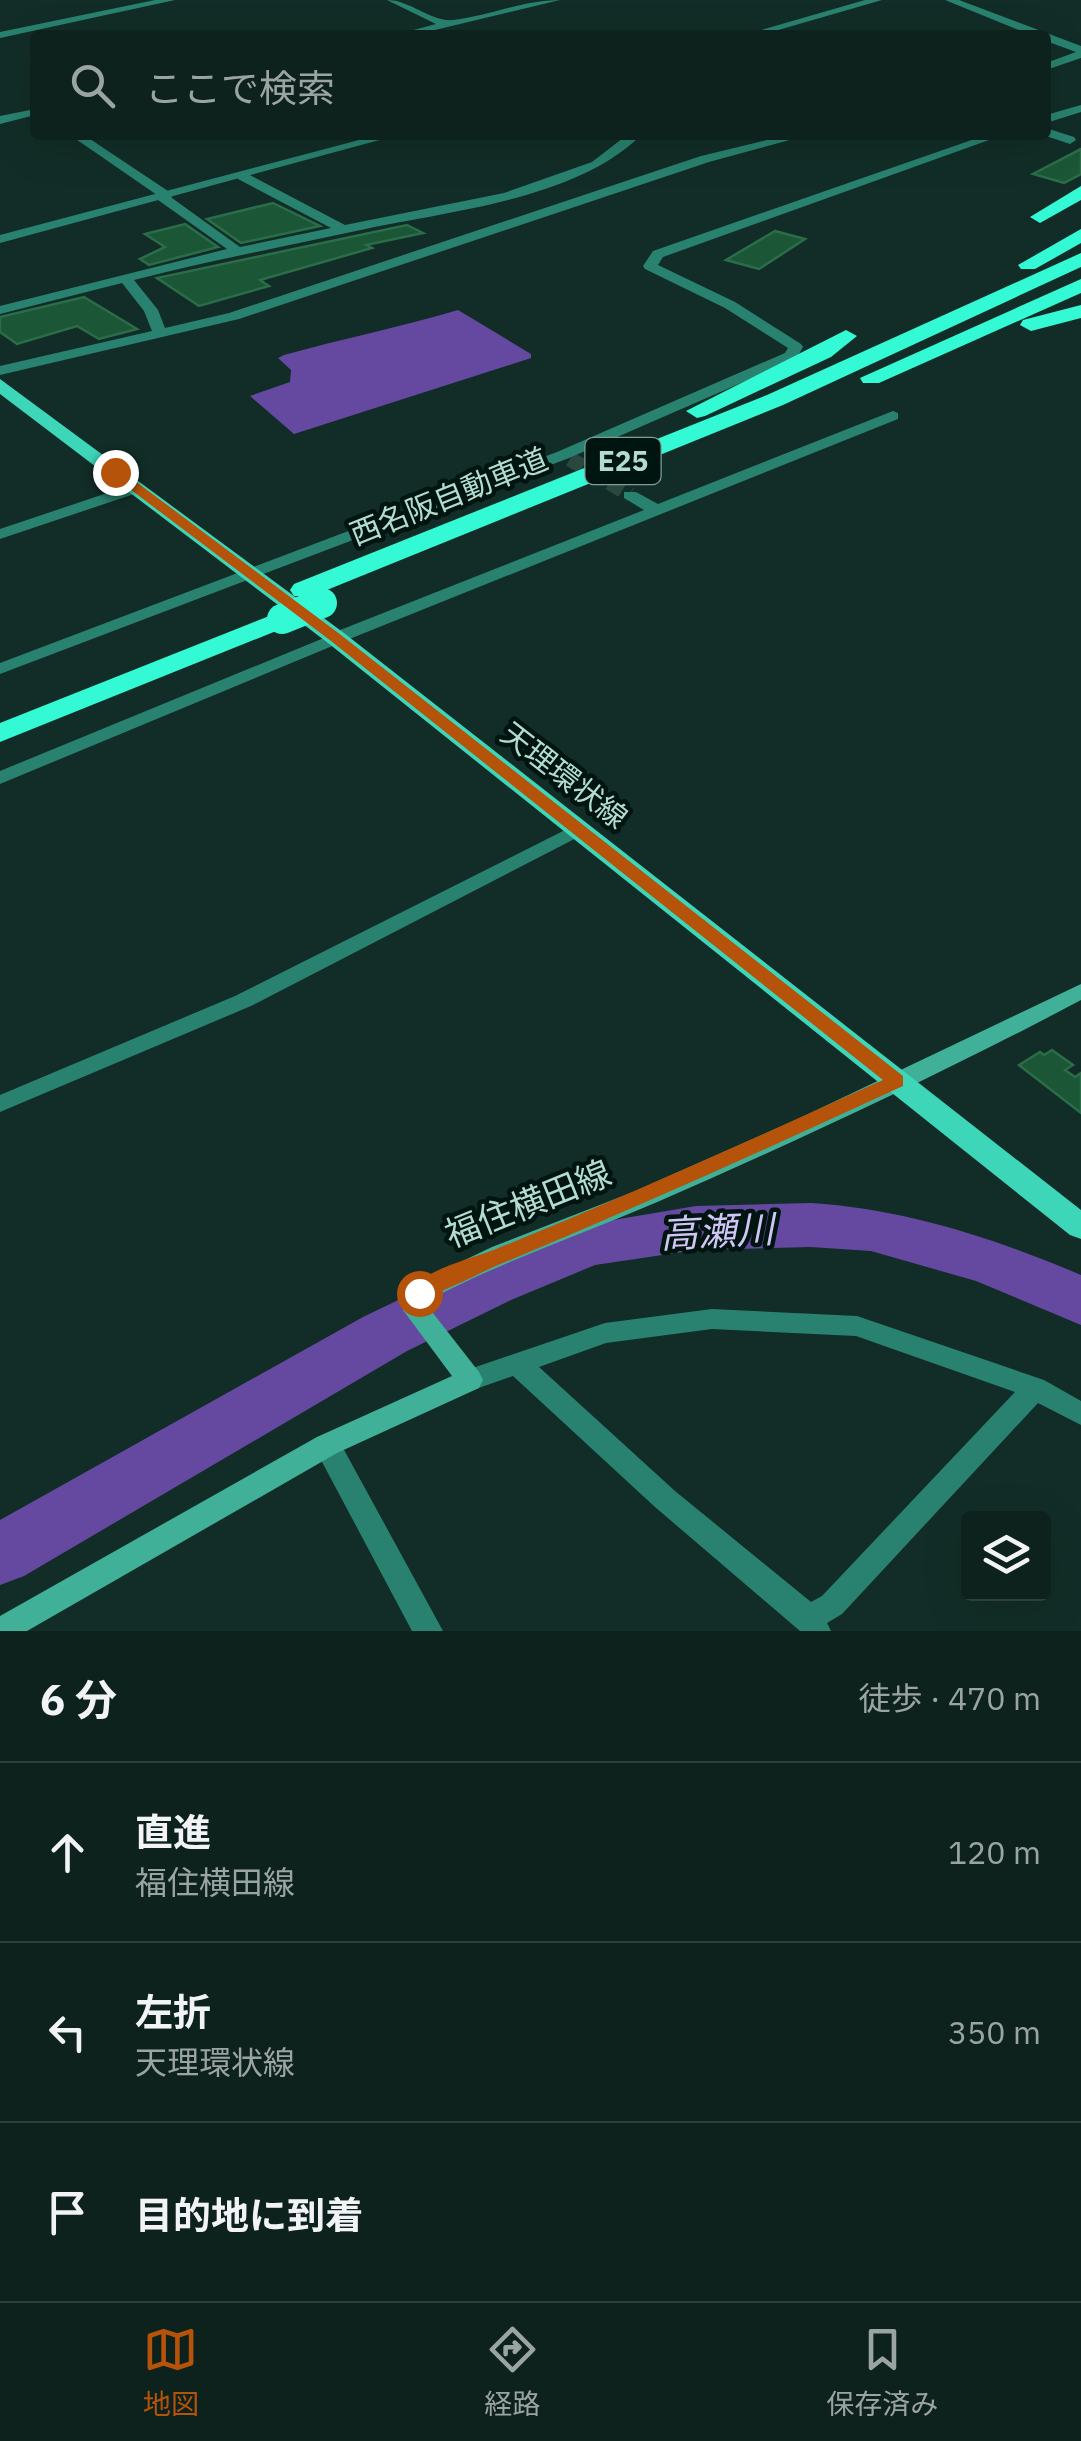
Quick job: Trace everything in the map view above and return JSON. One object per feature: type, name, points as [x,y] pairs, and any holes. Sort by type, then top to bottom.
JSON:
[{"type":"highway","points":[[1081,192],[1040,217],[1081,201]]},
{"type":"highway","name":"E25","points":[[991,293],[1057,228],[1081,215]]},
{"type":"highway","name":"E25","points":[[1019,263],[1081,226]]},
{"type":"highway","name":"E25","points":[[940,326],[1023,268],[1081,235]]},
{"type":"highway","name":"E25","points":[[940,326],[1081,244]]},
{"type":"highway","name":"西名阪自動車道","points":[[313,596],[398,553],[775,400],[940,326],[1081,256]]},
{"type":"highway","name":"西名阪自動車道","points":[[0,733],[274,612],[927,356],[1081,285]]},
{"type":"highway","points":[[927,356],[1081,306]]},
{"type":"highway","points":[[398,553],[413,538],[558,476],[823,352],[846,336]]},
{"type":"highway","name":"西名阪自動車道","points":[[0,710],[274,612]]},
{"type":"main road","name":"天理環状線","points":[[0,385],[336,638],[1081,1227]]},
{"type":"main road","name":"福住横田線","points":[[470,1380],[416,1310],[419,1293],[450,1276],[643,1197],[897,1081],[1081,991]]},
{"type":"main road","points":[[0,1631],[327,1446],[470,1380]]},
{"type":"street","points":[[0,34],[170,0]]},
{"type":"street","points":[[392,0],[446,24]]},
{"type":"street","points":[[421,30],[555,0]]},
{"type":"street","points":[[765,30],[855,2],[878,0]]},
{"type":"street","points":[[950,0],[1028,30]]},
{"type":"street","points":[[1051,39],[1081,52]]},
{"type":"street","points":[[1051,65],[1081,52]]},
{"type":"street","points":[[1051,117],[1081,108]]},
{"type":"street","points":[[0,120],[30,113]]},
{"type":"street","points":[[1051,134],[1070,140]]},
{"type":"street","points":[[83,140],[239,252]]},
{"type":"street","points":[[0,239],[374,140]]},
{"type":"street","points":[[0,310],[125,278],[548,184],[596,165],[628,140]]},
{"type":"street","points":[[0,371],[66,351],[234,316],[704,159],[782,140]]},
{"type":"street","points":[[0,669],[250,572],[566,457],[790,356],[796,346],[730,305],[650,266],[658,254],[984,140]]},
{"type":"street","points":[[242,176],[344,230]]},
{"type":"street","points":[[125,278],[152,310],[160,333]]},
{"type":"street","points":[[0,778],[336,638],[894,416]]},
{"type":"street","points":[[0,534],[137,488]]},
{"type":"street","points":[[630,495],[658,511]]},
{"type":"street","points":[[0,1104],[243,1001],[580,829]]},
{"type":"street","points":[[470,1380],[605,1333],[730,1320],[857,1326],[1036,1388],[1081,1414]]},
{"type":"street","points":[[516,1362],[664,1499],[813,1625],[1036,1388]]},
{"type":"street","points":[[327,1446],[428,1631]]},
{"type":"shaded area","points":[[458,310],[531,354],[531,358],[294,434],[250,396],[290,382],[291,370],[278,358],[284,355]]},
{"type":"building","points":[[1081,149],[1081,174],[1064,183],[1033,174]]},
{"type":"building","points":[[273,203],[320,226],[241,243],[207,219]]},
{"type":"building","points":[[185,224],[218,247],[149,265],[140,259],[165,247],[145,234]]},
{"type":"building","points":[[407,225],[423,233],[366,245],[372,248],[260,280],[269,286],[199,306],[157,278]]},
{"type":"building","points":[[775,231],[805,239],[759,269],[726,260]]},
{"type":"building","points":[[84,297],[137,329],[99,339],[77,326],[17,344],[0,332],[0,317]]},
{"type":"building","points":[[1052,1050],[1073,1065],[1065,1070],[1075,1077],[1081,1073],[1081,1113],[1019,1065],[1040,1052],[1044,1055]]},
{"type":"waterway","name":"高瀬川","points":[[0,1555],[385,1334],[490,1283],[587,1244],[696,1228],[811,1225],[871,1229],[993,1263],[1081,1301]]},
{"type":"tunnel","points":[[570,459],[630,495]]},
{"type":"route","points":[[115,472],[336,638],[897,1081],[643,1197],[450,1276],[419,1293]]}]
